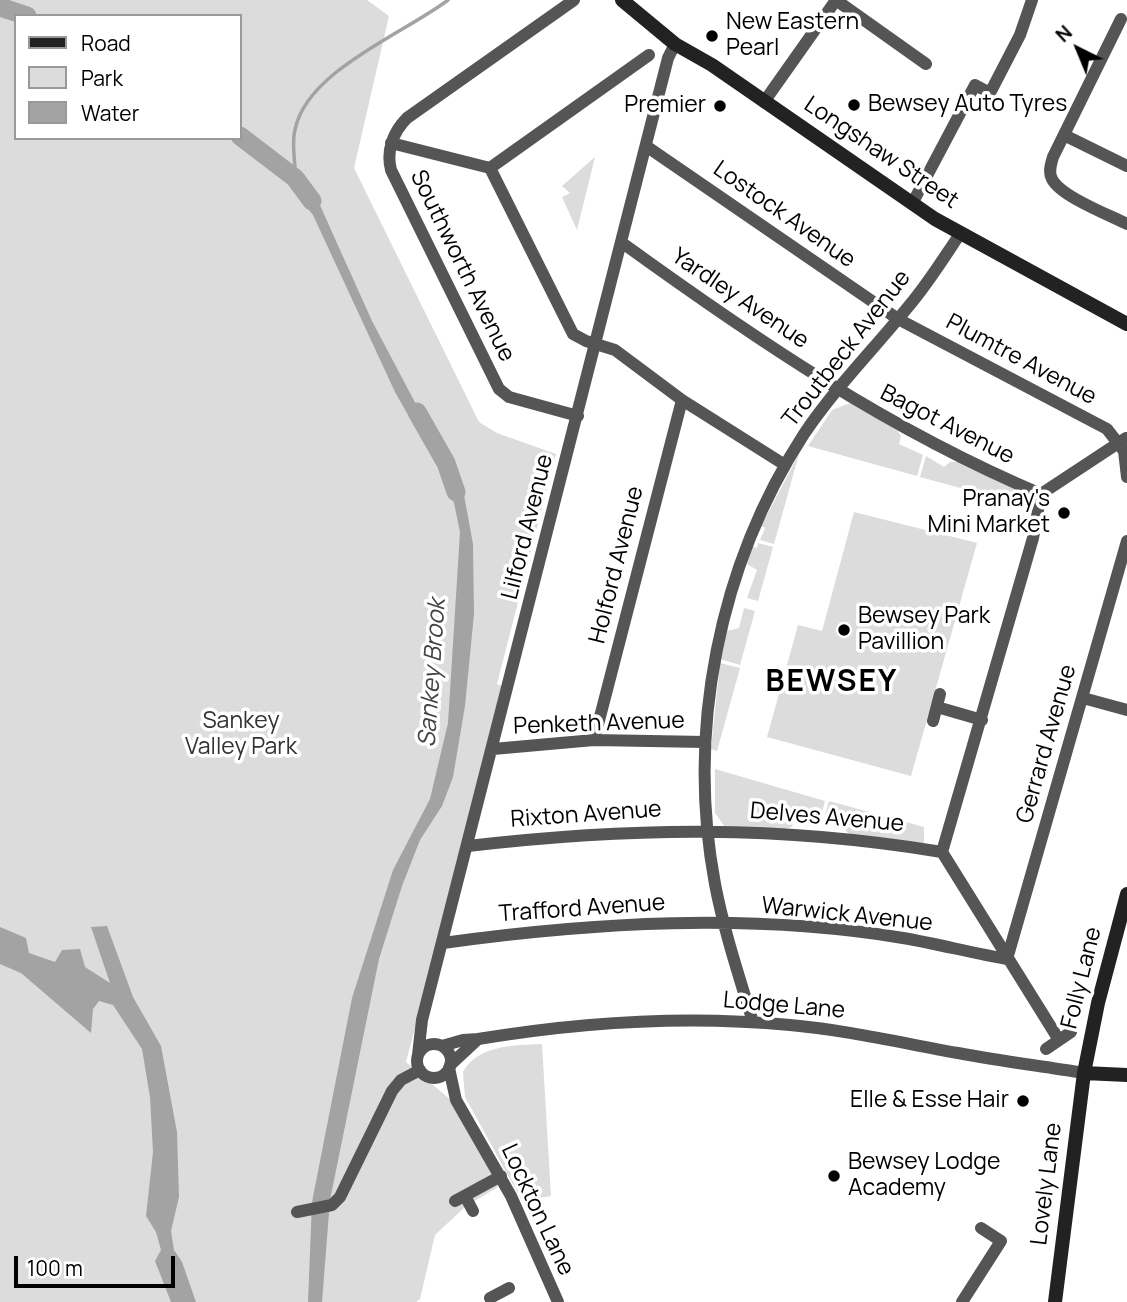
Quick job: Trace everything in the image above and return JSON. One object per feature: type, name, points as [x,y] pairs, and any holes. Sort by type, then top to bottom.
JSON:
[{"type":"street","points":[[573,0],[407,118],[391,143],[491,168],[640,70],[649,55]]},
{"type":"street","name":"Longshaw Street","points":[[622,0],[648,18],[675,44],[912,204],[960,234],[1126,322]]},
{"type":"street","points":[[764,102],[836,0],[926,64]]},
{"type":"street","points":[[912,204],[975,85],[990,93],[1020,35],[1032,0]]},
{"type":"street","points":[[1121,19],[1050,166],[1052,179],[1065,192],[1127,224]]},
{"type":"street","name":"Lilford Avenue","points":[[418,1055],[422,1020],[668,58],[675,44]]},
{"type":"street","points":[[1064,135],[1127,166]]},
{"type":"street","name":"Southworth Avenue","points":[[391,143],[391,170],[499,389],[509,397],[578,416]]},
{"type":"street","name":"Lostock Avenue","points":[[646,146],[898,319]]},
{"type":"street","points":[[491,168],[569,328],[579,338],[615,350],[682,400],[785,465]]},
{"type":"street","name":"Troutbeck Avenue","points":[[752,1022],[724,924],[708,829],[705,742],[719,634],[761,513],[785,465],[836,390],[898,319],[960,234]]},
{"type":"street","name":"Yardley Avenue","points":[[621,242],[725,317],[836,390]]},
{"type":"street","name":"Plumtre Avenue","points":[[898,319],[1124,440]]},
{"type":"street","name":"Bagot Avenue","points":[[836,390],[978,467],[1041,494]]},
{"type":"street","name":"Holford Avenue","points":[[594,740],[682,400]]},
{"type":"street","points":[[1059,1040],[942,852],[1040,512],[1041,494],[1124,440],[1127,477]]},
{"type":"street","name":"Gerrard Avenue","points":[[1007,959],[1127,541]]},
{"type":"street","points":[[1083,698],[1127,710]]},
{"type":"street","points":[[933,721],[939,701],[982,720]]},
{"type":"street","name":"Penketh Avenue","points":[[493,749],[594,740],[705,742]]},
{"type":"street","name":"Delves Avenue","points":[[708,829],[872,841],[942,852]]},
{"type":"street","name":"Rixton Avenue","points":[[468,845],[595,833],[708,829]]},
{"type":"street","name":"Folly Lane","points":[[1084,1073],[1098,1003],[1127,894]]},
{"type":"street","name":"Warwick Avenue","points":[[724,924],[902,938],[1007,959]]},
{"type":"street","name":"Trafford Avenue","points":[[443,943],[568,928],[724,924]]},
{"type":"street","points":[[422,1020],[449,1053],[450,1067]]},
{"type":"street","name":"Lodge Lane","points":[[440,1045],[523,1031],[586,1025],[752,1022],[883,1037],[959,1054],[1084,1073]]},
{"type":"street","points":[[1046,1048],[1071,1032]]},
{"type":"street","points":[[420,1070],[432,1077],[442,1076],[478,1039]]},
{"type":"street","points":[[420,1070],[418,1055],[424,1047],[440,1045]]},
{"type":"street","name":"Lockton Lane","points":[[450,1067],[456,1100]]},
{"type":"street","points":[[297,1212],[332,1205],[345,1189],[392,1091],[401,1080],[420,1070]]},
{"type":"street","points":[[1084,1073],[1127,1075]]},
{"type":"street","name":"Lovely Lane","points":[[1055,1302],[1084,1073]]},
{"type":"street","name":"Lockton Lane","points":[[432,1077],[456,1100],[501,1176],[558,1302]]},
{"type":"street","points":[[473,1212],[460,1198],[501,1176]]},
{"type":"street","points":[[962,1302],[1001,1241],[981,1228]]},
{"type":"green space","name":"Sankey Valley Park","points":[[0,0],[367,0],[389,16],[354,168],[479,422],[497,433],[556,454],[497,684],[504,687],[406,1062],[452,1101],[492,1166],[498,1187],[466,1206],[435,1235],[420,1299],[416,1302],[0,1302]]},
{"type":"green space","points":[[595,157],[577,230],[562,197],[570,193],[562,186]]},
{"type":"green space","points":[[850,403],[897,430],[901,436],[899,444],[923,455],[917,476],[808,446],[832,410]]},
{"type":"green space","points":[[799,454],[774,544],[760,540],[765,528],[761,526]]},
{"type":"green space","points":[[926,456],[944,467],[950,462],[958,462],[1025,494],[1015,503],[920,477]]},
{"type":"green space","points":[[854,512],[977,543],[911,776],[767,737],[798,625],[822,631]]},
{"type":"green space","points":[[758,543],[773,547],[758,601],[747,598],[757,570],[747,564],[752,546],[757,548]]},
{"type":"green space","points":[[744,608],[755,611],[740,665],[720,659],[727,631],[739,628]]},
{"type":"green space","points":[[720,663],[740,668],[717,751],[711,749]]},
{"type":"green space","points":[[715,769],[825,801],[819,823],[794,820],[792,827],[784,829],[725,827],[715,813]]},
{"type":"green space","points":[[829,801],[924,827],[924,845],[851,835],[846,831],[845,824],[823,822]]},
{"type":"green space","points":[[542,1044],[551,1196],[522,1201],[465,1097],[463,1072],[478,1056],[498,1048]]},
{"type":"water","name":"Sankey Brook","points":[[303,178],[314,192],[372,321],[464,495],[473,544],[474,614],[465,706],[453,777],[442,806],[420,840],[379,959],[330,1200],[322,1302],[308,1302],[312,1202],[352,998],[393,870],[430,799],[448,723],[460,532],[454,503],[444,478],[395,392],[313,215],[290,187]]},
{"type":"water","points":[[107,926],[133,997],[161,1046],[177,1132],[179,1197],[171,1231],[174,1250],[182,1262],[196,1302],[171,1302],[155,1261],[161,1250],[156,1232],[146,1216],[153,1152],[150,1097],[142,1049],[113,1005],[99,1001],[93,1009],[91,1033],[21,973],[0,964],[0,927],[26,938],[29,953],[55,962],[62,950],[80,949],[85,967],[110,983],[91,927]]},
{"type":"waterway","points":[[295,178],[295,130],[303,109],[318,89],[360,55],[448,0]]},
{"type":"waterway","name":"Sankey Brook","points":[[0,7],[21,14]]},
{"type":"waterway","name":"Sankey Brook","points":[[242,138],[295,178],[312,201]]},
{"type":"waterway","name":"Sankey Brook","points":[[417,412],[446,463],[456,492]]},
{"type":"place","name":"New Eastern Pearl","points":[[712,36]]},
{"type":"place","name":"Bewsey Auto Tyres","points":[[854,105]]},
{"type":"place","name":"Premier","points":[[720,106]]},
{"type":"place","name":"Pranay's Mini Market","points":[[1064,513]]},
{"type":"place","name":"Bewsey Park Pavillion","points":[[844,630]]},
{"type":"place","name":"Elle & Esse Hair","points":[[1023,1101]]},
{"type":"place","name":"Bewsey Lodge Academy","points":[[834,1176]]},
{"type":"district","name":"BEWSEY","points":[[832,683]]}]
